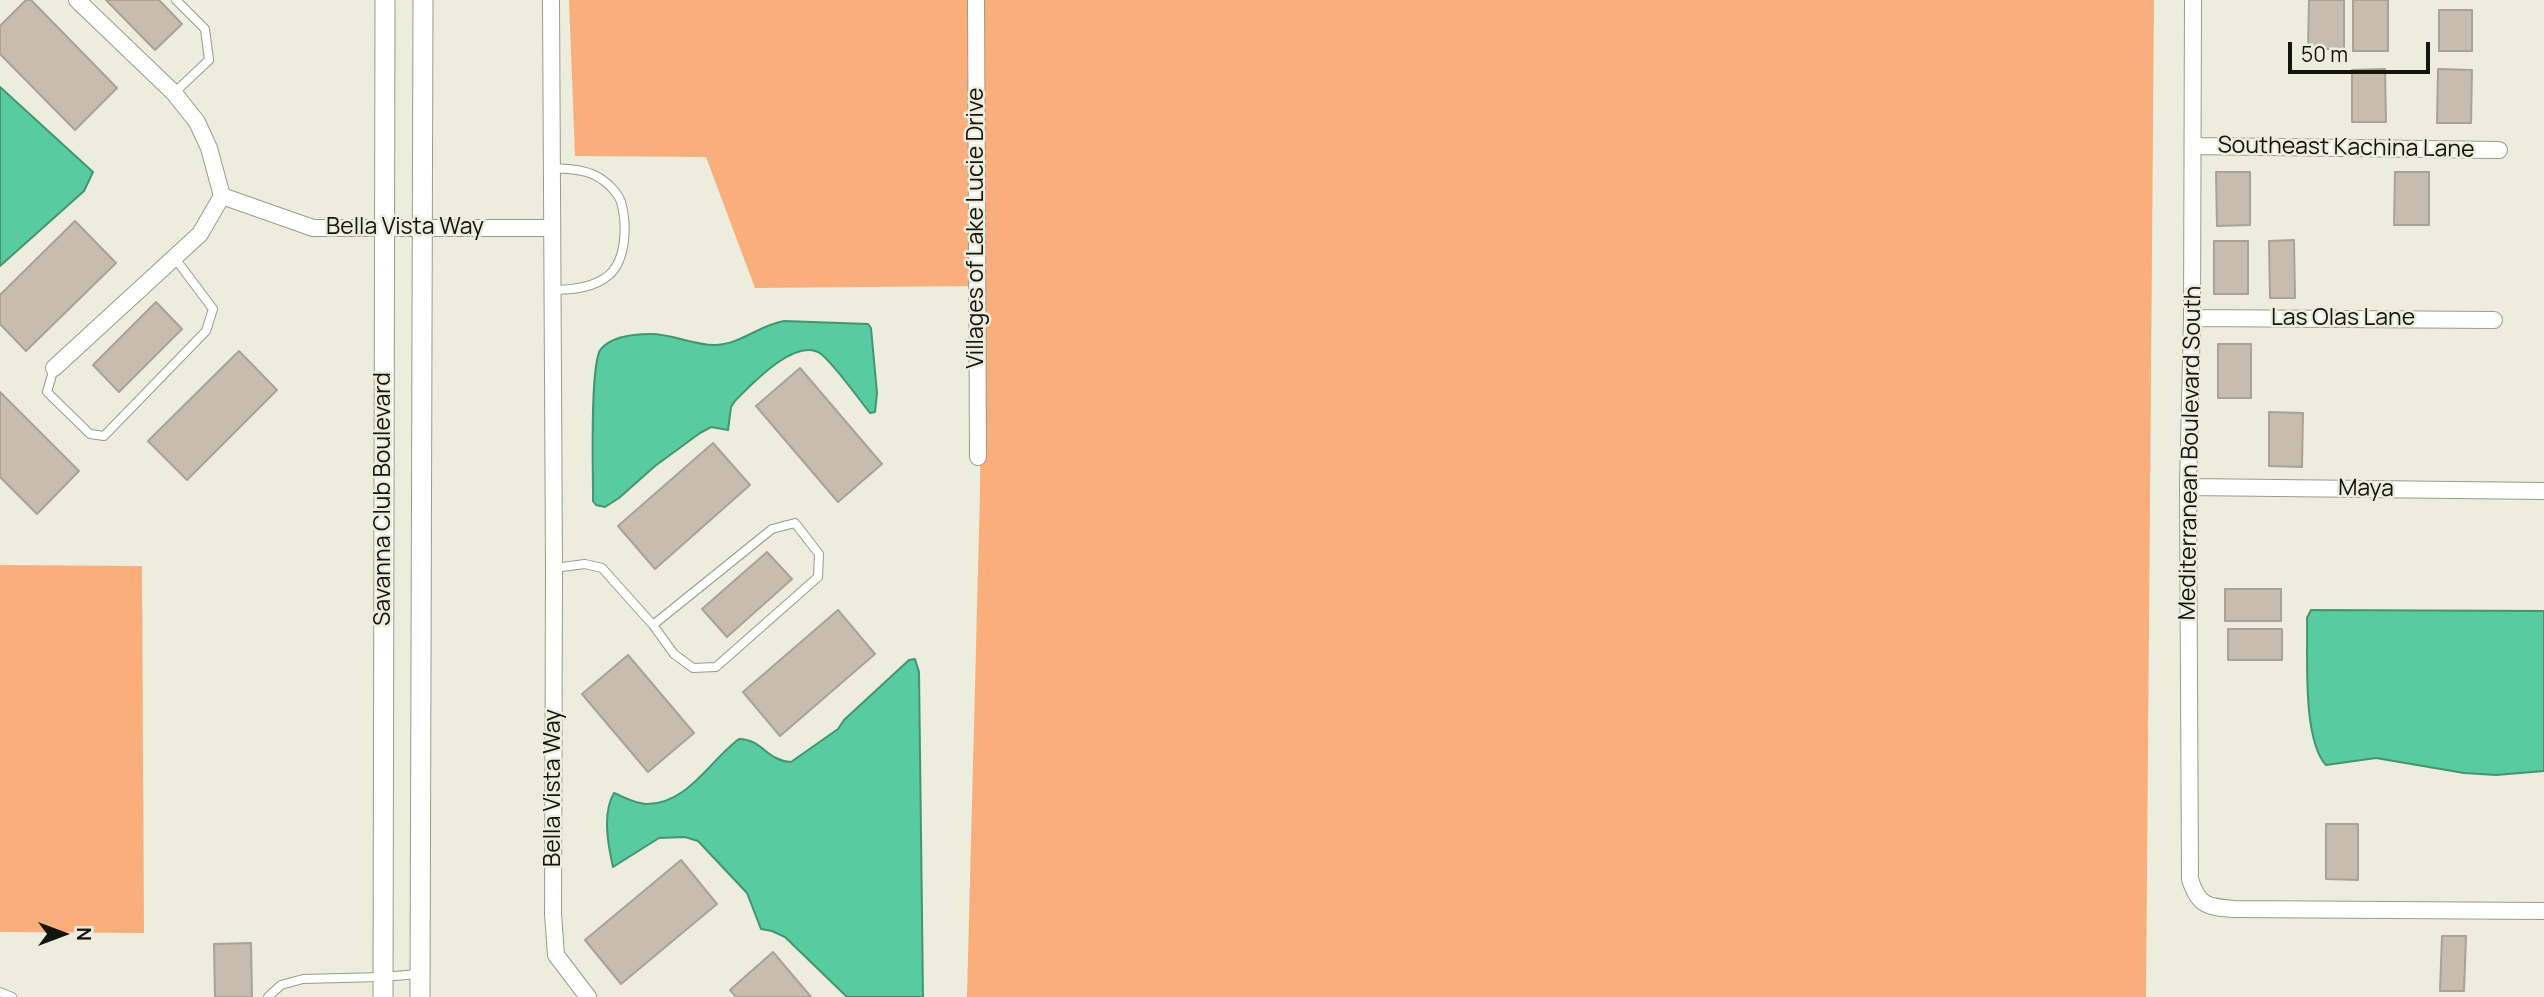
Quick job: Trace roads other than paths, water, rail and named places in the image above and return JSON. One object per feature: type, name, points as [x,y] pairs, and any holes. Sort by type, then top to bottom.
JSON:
[{"type":"street","points":[[54,368],[200,234],[222,196],[205,139],[197,122],[174,93],[77,0]]},
{"type":"street","name":"Savanna Club Boulevard","points":[[382,987],[385,0]]},
{"type":"street","name":"Savanna Club Boulevard","points":[[420,997],[423,0]]},
{"type":"street","name":"Bella Vista Way","points":[[551,0],[553,914],[556,956],[588,997]]},
{"type":"street","name":"Villages of Lake Lucie Drive","points":[[976,0],[978,457]]},
{"type":"street","name":"Mediterranean Boulevard South","points":[[2193,0],[2189,487],[2190,879],[2193,892],[2202,902],[2213,907],[2234,909],[2544,911]]},
{"type":"street","name":"Southeast Kachina Lane","points":[[2193,146],[2499,150]]},
{"type":"street","name":"Bella Vista Way","points":[[222,196],[313,228],[552,228]]},
{"type":"street","name":"Las Olas Lane","points":[[2192,318],[2494,320]]},
{"type":"street","name":"Maya","points":[[2189,487],[2544,491]]},
{"type":"lane","points":[[174,93],[209,60],[205,29],[176,0]]},
{"type":"lane","points":[[551,169],[577,169],[603,179],[621,199],[625,226],[622,252],[611,274],[593,285],[552,290]]},
{"type":"lane","points":[[54,368],[47,392],[90,434],[104,436],[206,331],[213,309],[174,257]]},
{"type":"lane","points":[[554,568],[584,564],[602,568],[653,625],[674,654],[693,668],[716,667],[818,577],[819,554],[794,523],[772,529],[653,625]]},
{"type":"lane","points":[[268,997],[281,985],[303,979],[382,987],[420,974]]},
{"type":"lane","points":[[0,992],[12,997]]}]
